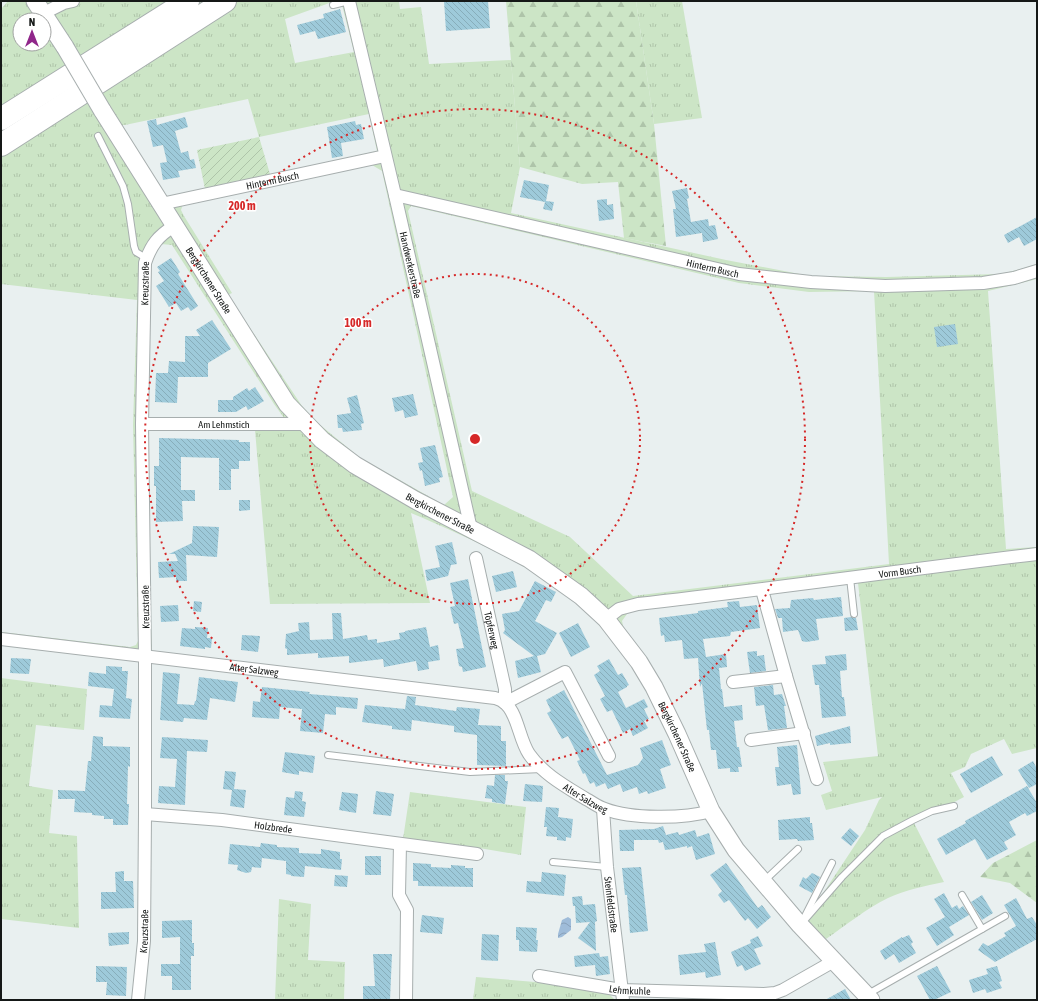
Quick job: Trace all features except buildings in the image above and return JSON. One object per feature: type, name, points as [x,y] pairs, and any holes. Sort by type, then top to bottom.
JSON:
[{"type":"highway","points":[[1,119],[188,1]]},
{"type":"highway","points":[[1,145],[225,1]]},
{"type":"street","points":[[38,7],[72,1]]},
{"type":"street","name":"Handwerkerstraße","points":[[349,1],[471,529]]},
{"type":"street","name":"Bergkirchener Straße","points":[[38,7],[65,47],[160,204],[287,404],[322,440],[355,466],[415,500],[528,559],[581,596],[606,619],[639,662],[654,687],[677,734],[711,811],[736,850],[762,882],[802,922],[834,961],[869,998]]},
{"type":"street","name":"Hinterm Busch","points":[[160,204],[385,156]]},
{"type":"street","name":"Hinterm Busch","points":[[395,195],[739,274],[811,282],[885,286],[983,283],[1014,278],[1037,272]]},
{"type":"street","name":"Kreuzstraße","points":[[138,1000],[144,941],[146,814],[142,424],[145,263],[146,258],[156,240],[174,226]]},
{"type":"street","name":"Am Lehmstich","points":[[142,424],[306,424]]},
{"type":"street","name":"Vorm Busch","points":[[606,619],[619,609],[628,606],[1037,554]]},
{"type":"street","name":"Töpferweg","points":[[476,558],[505,689],[506,703]]},
{"type":"street","points":[[762,590],[817,779]]},
{"type":"street","name":"Alter Salzweg","points":[[1,639],[495,698],[506,703],[511,710],[528,753],[542,769],[565,787],[604,809],[622,814],[652,816],[688,816],[711,811]]},
{"type":"street","points":[[506,703],[565,672],[609,756]]},
{"type":"street","points":[[733,682],[786,676]]},
{"type":"street","points":[[751,740],[804,733]]},
{"type":"street","name":"Steinfeldstraße","points":[[604,809],[607,867],[622,995]]},
{"type":"street","name":"Holzbrede","points":[[146,814],[222,820],[477,854]]},
{"type":"street","points":[[400,844],[400,895],[408,910],[406,1000]]},
{"type":"street","name":"Lehmkuhle","points":[[539,976],[622,995],[764,994],[775,993],[783,990],[834,961]]},
{"type":"lane","points":[[333,5],[349,1]]},
{"type":"lane","points":[[98,136],[123,186],[128,204],[136,252],[146,258]]},
{"type":"lane","points":[[850,578],[854,614]]},
{"type":"lane","points":[[328,755],[470,772],[542,769]]},
{"type":"lane","points":[[802,922],[806,920],[842,877],[883,836],[932,811],[954,806]]},
{"type":"lane","points":[[762,882],[798,849]]},
{"type":"lane","points":[[553,862],[607,867]]},
{"type":"lane","points":[[802,922],[832,862]]},
{"type":"lane","points":[[962,895],[982,929]]},
{"type":"lane","points":[[869,998],[1005,916]]},
{"type":"green space","points":[[8,1],[335,1],[285,19],[295,63],[354,52],[341,1],[399,1],[400,9],[421,7],[429,64],[511,60],[520,167],[511,213],[726,260],[810,276],[886,277],[1000,274],[1037,264],[1037,279],[988,291],[1006,549],[1037,547],[1037,748],[1012,754],[1004,739],[971,754],[965,767],[951,773],[964,797],[914,823],[944,882],[908,890],[888,898],[864,912],[826,939],[806,919],[865,830],[879,800],[882,797],[826,810],[821,795],[832,791],[823,762],[878,756],[858,583],[633,610],[627,614],[622,621],[624,630],[610,638],[579,604],[540,576],[476,542],[411,513],[430,603],[270,604],[255,430],[292,429],[274,404],[172,245],[161,244],[152,256],[149,264],[146,425],[152,663],[1,645],[1,632],[130,647],[136,645],[138,641],[133,425],[137,300],[1,284],[1,9]],"holes":[[[248,99],[259,137],[369,114],[377,151],[166,198],[122,125]],[[372,165],[382,171],[453,497],[444,505],[359,457],[319,424],[302,406],[228,295],[232,293],[181,210],[183,204]],[[411,206],[739,283],[809,292],[874,291],[889,564],[633,596],[570,537],[472,491],[408,211]]]},
{"type":"green space","points":[[506,1],[636,1],[654,124],[666,246],[624,238],[618,182],[582,184],[520,167]]},
{"type":"green space","points":[[636,1],[682,1],[702,118],[654,124]]},
{"type":"green space","points":[[259,137],[270,174],[205,189],[197,150]]},
{"type":"green space","points":[[1,678],[87,689],[84,730],[36,725],[29,786],[53,790],[49,833],[77,836],[79,928],[1,919]]},
{"type":"green space","points":[[410,792],[526,807],[521,855],[479,848],[403,839]]},
{"type":"green space","points":[[1037,840],[1037,903],[1010,883],[980,877],[993,863]]},
{"type":"green space","points":[[279,899],[311,904],[308,960],[345,962],[344,1000],[275,1000]]},
{"type":"green space","points":[[476,977],[571,985],[606,991],[615,1000],[473,1000]]},
{"type":"water","points":[[568,917],[571,919],[571,930],[562,937],[558,938],[562,920]]}]
